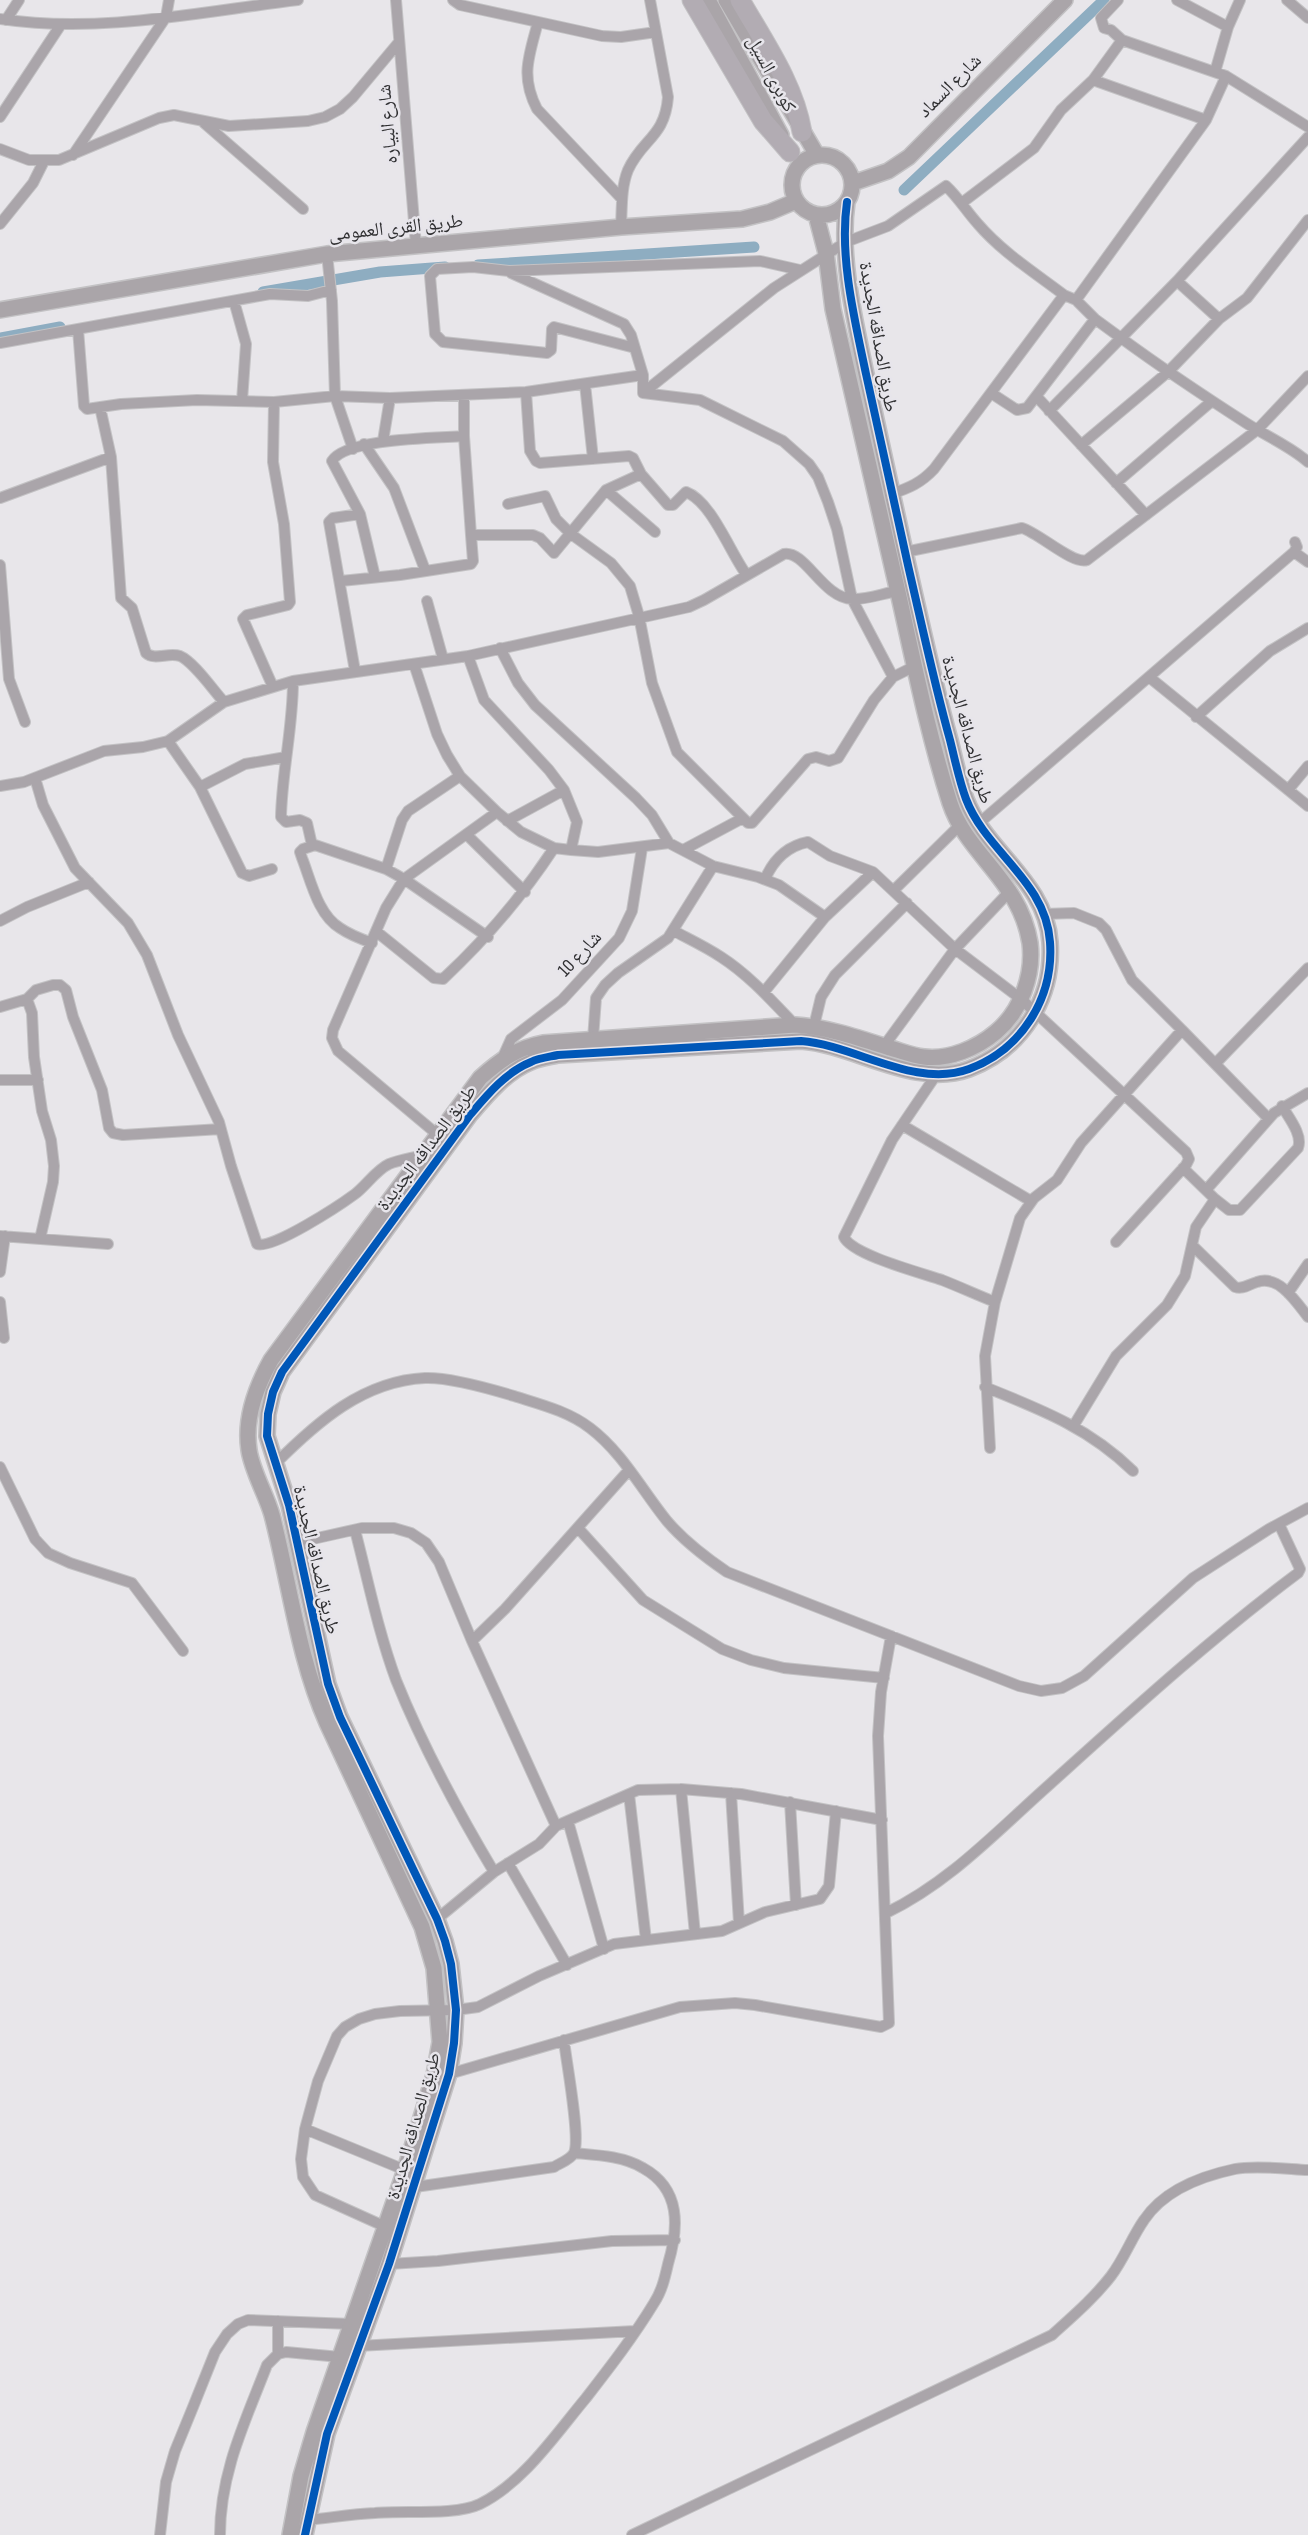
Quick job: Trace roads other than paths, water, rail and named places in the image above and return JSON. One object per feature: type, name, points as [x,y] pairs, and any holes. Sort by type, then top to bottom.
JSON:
[{"type":"highway","points":[[692,0],[763,122],[793,160]]},
{"type":"highway","points":[[740,0],[787,83],[796,106],[802,132]]},
{"type":"street","points":[[3,20],[19,0]]},
{"type":"street","points":[[73,156],[166,17],[169,0]]},
{"type":"street","points":[[3,20],[60,26],[122,24],[294,0]]},
{"type":"street","name":"شارع البياره","points":[[396,0],[416,246]]},
{"type":"street","points":[[453,0],[460,5],[602,36],[621,37],[656,32]]},
{"type":"street","points":[[621,227],[622,199],[628,171],[639,153],[658,132],[667,109],[668,97],[650,0]]},
{"type":"street","name":"كوبرى السيل","points":[[708,0],[761,96],[793,160]]},
{"type":"street","name":"كوبرى السيل","points":[[726,0],[817,155]]},
{"type":"street","name":"شارع السماد","points":[[852,183],[877,177],[909,157],[1065,0]]},
{"type":"street","points":[[1118,0],[1103,15],[1101,23],[1104,28],[1110,30],[1122,40],[1226,76],[1308,127]]},
{"type":"street","points":[[1177,0],[1228,27]]},
{"type":"street","points":[[1216,72],[1228,27],[1240,0]]},
{"type":"street","points":[[1286,0],[1308,18]]},
{"type":"street","points":[[538,22],[526,69],[527,83],[534,103],[537,109],[622,199]]},
{"type":"street","points":[[0,117],[60,26]]},
{"type":"street","points":[[963,202],[1034,148],[1061,110],[1094,80],[1122,40]]},
{"type":"street","points":[[0,149],[29,160],[44,161],[73,156],[160,118],[174,115],[229,126],[308,121],[325,117],[340,109],[353,97],[399,42]]},
{"type":"street","points":[[1076,300],[1206,120],[1226,76]]},
{"type":"street","points":[[1094,80],[1206,120]]},
{"type":"street","points":[[202,122],[303,209]]},
{"type":"street","points":[[1049,411],[1177,281],[1308,137]]},
{"type":"street","points":[[817,155],[837,158],[850,173],[852,183],[847,202],[833,214],[816,215],[808,212],[796,201],[792,184],[793,160],[817,155]]},
{"type":"street","points":[[0,224],[33,182],[44,161]]},
{"type":"street","points":[[643,393],[689,358],[754,302],[826,252],[888,226],[946,186],[963,202],[977,223],[998,243],[1064,295],[1076,300],[1095,319],[1168,372],[1294,451],[1308,462]]},
{"type":"street","name":"طريق القرى العمومى","points":[[0,310],[327,258],[416,246],[621,227],[742,219],[770,212],[796,201]]},
{"type":"street","name":"طريق الصداقه الجديدة","points":[[299,2528],[307,2454],[351,2324],[382,2263],[415,2187],[449,2074],[456,2010],[451,1964],[437,1919],[340,1717],[323,1667],[289,1505],[267,1436],[268,1414],[273,1392],[282,1372],[443,1140],[480,1078],[502,1059],[532,1045],[795,1025],[814,1026],[923,1057],[943,1057],[963,1052],[981,1043],[997,1031],[1011,1016],[1021,998],[1030,964],[1030,945],[1027,928],[1011,890],[960,826],[951,804],[915,666],[906,590],[905,552],[891,494],[851,299],[845,229],[847,202]]},
{"type":"street","name":"طريق الصداقه الجديدة","points":[[299,2528],[327,2434],[358,2346],[382,2263],[386,2227],[438,2059],[439,2010],[434,1968],[422,1927],[320,1707],[309,1674],[271,1512],[249,1452],[248,1433],[252,1404],[262,1377],[271,1360],[424,1155],[443,1140],[487,1094],[511,1074],[532,1062],[558,1055],[801,1041],[825,1044],[918,1073],[936,1075],[967,1069],[988,1060],[1018,1037],[1036,1012],[1046,989],[1050,964],[1050,938],[1044,914],[1026,880],[978,824],[962,786],[906,590],[832,308],[826,252],[816,215]]},
{"type":"street","points":[[1081,445],[1168,372],[1219,319],[1254,291],[1308,220]]},
{"type":"street","points":[[327,258],[335,396],[353,449]]},
{"type":"street","points":[[635,348],[554,328],[552,329],[551,350],[546,353],[443,342],[437,337],[430,276],[437,269],[473,267],[509,271],[760,260],[800,270]]},
{"type":"street","points":[[509,271],[616,320],[629,330],[643,375],[643,393]]},
{"type":"street","points":[[1177,281],[1219,319]]},
{"type":"street","points":[[0,343],[270,294],[308,296],[330,288]]},
{"type":"street","points":[[891,494],[913,487],[924,480],[1064,295]]},
{"type":"street","points":[[234,301],[246,344],[242,401]]},
{"type":"street","points":[[991,393],[1020,411],[1027,408],[1037,398],[1095,319]]},
{"type":"street","points":[[78,329],[84,406],[87,409],[188,400],[274,402],[335,396],[390,398],[464,396],[526,392],[643,375]]},
{"type":"street","points":[[905,552],[1022,528],[1033,531],[1077,561],[1082,562],[1258,430],[1308,376]]},
{"type":"street","points":[[585,384],[593,459]]},
{"type":"street","points":[[526,392],[530,452],[536,461],[540,463],[629,456],[633,458],[641,474],[668,505],[673,505],[682,494],[690,494],[716,520],[734,558],[746,574]]},
{"type":"street","points":[[643,393],[700,400],[783,441],[797,452],[818,477],[837,529],[852,599],[893,677]]},
{"type":"street","points":[[341,581],[470,564],[473,561],[464,436],[464,396]]},
{"type":"street","points":[[383,442],[390,398]]},
{"type":"street","points":[[1037,398],[1146,515]]},
{"type":"street","points":[[1116,483],[1212,401]]},
{"type":"street","points":[[273,687],[243,619],[247,615],[288,605],[290,602],[284,524],[272,462],[274,402]]},
{"type":"street","points":[[100,407],[112,457],[121,598],[132,608],[146,653],[151,656],[169,654],[184,658],[224,702]]},
{"type":"street","points":[[375,577],[360,514],[332,461],[336,456],[364,444],[464,436]]},
{"type":"street","points":[[364,444],[394,488],[426,570]]},
{"type":"street","points":[[0,498],[112,457]]},
{"type":"street","points":[[471,535],[533,536],[540,538],[554,552],[606,490],[641,474]]},
{"type":"street","points":[[606,490],[655,532]]},
{"type":"street","points":[[508,504],[545,496],[556,519],[571,534],[611,563],[621,573],[630,586],[639,616],[652,683],[677,752],[748,823],[752,823],[808,759],[816,757],[829,762],[838,758],[874,700],[893,677],[915,666]]},
{"type":"street","points":[[355,671],[341,581],[329,522],[333,518],[360,514]]},
{"type":"street","points":[[978,824],[1149,677],[1294,547],[1308,562]]},
{"type":"street","points":[[0,786],[24,782],[104,751],[143,747],[168,741],[224,702],[292,681],[468,656],[639,616],[689,607],[746,574],[789,553],[798,558],[831,591],[852,599],[906,590]]},
{"type":"street","points":[[0,565],[9,678],[25,722]]},
{"type":"street","points":[[427,601],[443,659]]},
{"type":"street","points":[[1196,717],[1270,651],[1308,628]]},
{"type":"street","points":[[500,648],[526,695],[636,798],[652,815],[669,843],[713,866],[764,880],[795,894],[825,917]]},
{"type":"street","points":[[468,656],[484,700],[550,770],[564,790],[577,822],[571,850]]},
{"type":"street","points":[[414,664],[437,734],[460,776],[507,821],[533,839],[554,848],[598,852],[642,848],[669,843]]},
{"type":"street","points":[[1149,677],[1308,806]]},
{"type":"street","points":[[292,681],[293,711],[282,785],[281,817],[286,822],[300,820],[307,823],[312,845]]},
{"type":"street","points":[[928,720],[943,715]]},
{"type":"street","points":[[168,741],[200,787],[242,873],[249,876],[272,869]]},
{"type":"street","points":[[200,787],[245,764],[286,757]]},
{"type":"street","points":[[1288,790],[1308,766]]},
{"type":"street","points":[[386,869],[402,820],[408,811],[460,776]]},
{"type":"street","points":[[35,778],[43,805],[75,868],[128,923],[147,955],[178,1035],[205,1088],[221,1129],[257,1244],[260,1246],[277,1240],[324,1216],[356,1193],[388,1164],[424,1155]]},
{"type":"street","points":[[507,821],[564,790]]},
{"type":"street","points":[[443,1140],[338,1051],[334,1045],[333,1030],[372,944],[386,908],[404,879],[497,812]]},
{"type":"street","points":[[683,850],[743,818]]},
{"type":"street","points":[[894,890],[960,826]]},
{"type":"street","points":[[467,835],[525,892]]},
{"type":"street","points":[[764,880],[778,857],[800,843],[808,842],[830,856],[873,872],[955,949],[1021,998],[1186,1152],[1189,1159],[1183,1168],[1116,1242]]},
{"type":"street","points":[[372,944],[335,925],[319,902],[300,852],[302,848],[312,845],[386,869],[404,879],[488,937]]},
{"type":"street","points":[[377,932],[439,980],[443,979],[488,937],[525,892],[554,848]]},
{"type":"street","name":"شارع 10","points":[[502,1059],[511,1038],[562,1000],[619,938],[632,911],[642,848]]},
{"type":"street","points":[[593,1039],[596,998],[605,985],[618,973],[659,946],[674,931],[713,866]]},
{"type":"street","points":[[764,992],[825,917],[873,872]]},
{"type":"street","points":[[884,1046],[955,949],[1011,890],[1026,880]]},
{"type":"street","points":[[0,921],[27,907],[89,882]]},
{"type":"street","points":[[814,1026],[821,997],[834,975],[907,903]]},
{"type":"street","points":[[1044,914],[1074,913],[1099,923],[1106,930],[1132,980],[1268,1118]]},
{"type":"street","points":[[674,931],[721,957],[764,992],[795,1025]]},
{"type":"street","points":[[1215,1064],[1308,968]]},
{"type":"street","points":[[0,1007],[27,999],[36,990],[54,985],[60,985],[66,990],[73,1017],[102,1090],[109,1128],[113,1133],[123,1135],[221,1129]]},
{"type":"street","points":[[27,999],[32,1013],[38,1080],[54,1166],[53,1182],[40,1239]]},
{"type":"street","points":[[990,1448],[985,1356],[995,1302],[1020,1218],[1032,1201],[1057,1180],[1081,1143],[1182,1030]]},
{"type":"street","points":[[918,1073],[923,1057]]},
{"type":"street","points":[[936,1075],[892,1140],[846,1231],[846,1242],[892,1264],[940,1280],[995,1302]]},
{"type":"street","points":[[0,1080],[38,1080]]},
{"type":"street","points":[[1206,1190],[1268,1118],[1282,1106],[1308,1093]]},
{"type":"street","points":[[1183,1168],[1229,1210],[1234,1212],[1240,1210],[1298,1148],[1300,1142],[1298,1135],[1282,1106]]},
{"type":"street","points":[[902,1125],[1032,1201]]},
{"type":"street","points":[[1074,1425],[1116,1356],[1168,1305],[1185,1276],[1196,1227],[1216,1200]]},
{"type":"street","points":[[0,1272],[2,1236],[108,1244]]},
{"type":"street","points":[[1193,1246],[1235,1287],[1240,1289],[1264,1280],[1271,1282],[1288,1293],[1308,1317]]},
{"type":"street","points":[[1288,1293],[1308,1264]]},
{"type":"street","points":[[0,1302],[4,1338]]},
{"type":"street","points":[[259,1478],[330,1413],[358,1396],[393,1384],[426,1378],[484,1387],[550,1407],[590,1428],[629,1470],[668,1522],[697,1551],[727,1572],[1019,1686],[1041,1691],[1062,1688],[1084,1676],[1193,1578],[1308,1508]]},
{"type":"street","points":[[986,1387],[1074,1425],[1096,1439],[1133,1471]]},
{"type":"street","points":[[0,1467],[35,1539],[48,1553],[70,1563],[132,1583],[183,1651]]},
{"type":"street","points":[[472,1641],[505,1609],[629,1470]]},
{"type":"street","points":[[886,1913],[913,1900],[949,1876],[1134,1709],[1298,1573],[1300,1569],[1279,1524]]},
{"type":"street","points":[[279,1545],[355,1530],[394,1528],[411,1533],[426,1543],[439,1562],[472,1641],[556,1826]]},
{"type":"street","points":[[578,1528],[643,1600],[722,1649],[751,1660],[784,1668],[884,1678]]},
{"type":"street","points":[[355,1530],[380,1629],[396,1679],[424,1745],[452,1801],[494,1872]]},
{"type":"street","points":[[449,2074],[680,2007],[735,2003],[843,2021],[886,2025],[890,2020],[878,1736],[884,1678],[891,1636]]},
{"type":"street","points":[[422,1927],[437,1919],[494,1872],[539,1844],[556,1826],[638,1790],[681,1789],[731,1793],[836,1810],[882,1820]]},
{"type":"street","points":[[681,1789],[695,1934]]},
{"type":"street","points":[[731,1793],[739,1923]]},
{"type":"street","points":[[629,1794],[646,1940]]},
{"type":"street","points":[[790,1802],[796,1905]]},
{"type":"street","points":[[386,2227],[315,2195],[303,2177],[302,2159],[305,2129],[318,2080],[337,2036],[345,2027],[358,2019],[375,2014],[456,2010],[478,2007],[502,1997],[539,1976],[614,1944],[722,1931],[765,1912],[820,1899],[830,1886],[836,1810]]},
{"type":"street","points":[[568,1821],[604,1949]]},
{"type":"street","points":[[508,1863],[567,1965]]},
{"type":"street","points":[[564,2040],[575,2129],[574,2153]]},
{"type":"street","points":[[305,2129],[405,2170]]},
{"type":"street","points":[[299,2528],[375,2512],[459,2510],[477,2505],[498,2494],[538,2455],[613,2363],[662,2288],[675,2240],[676,2217],[673,2198],[653,2174],[642,2166],[608,2156],[574,2153],[554,2167],[415,2187]]},
{"type":"street","points":[[632,2535],[1052,2335],[1084,2306],[1112,2275],[1145,2219],[1157,2204],[1170,2194],[1199,2180],[1237,2169],[1308,2170]]},
{"type":"street","points":[[382,2263],[438,2261],[612,2241],[675,2240]]},
{"type":"street","points":[[160,2535],[166,2482],[176,2451],[215,2352],[227,2334],[238,2324],[248,2320],[351,2324]]},
{"type":"street","points":[[278,2320],[278,2354]]},
{"type":"street","points":[[358,2346],[635,2331]]},
{"type":"street","points":[[220,2535],[223,2491],[229,2463],[267,2365],[278,2354],[298,2352],[340,2358]]},
{"type":"waterway","points":[[904,190],[1104,0]]},
{"type":"waterway","points":[[478,265],[754,247]]},
{"type":"waterway","points":[[263,292],[380,272],[445,267]]},
{"type":"waterway","points":[[0,338],[60,327]]}]
